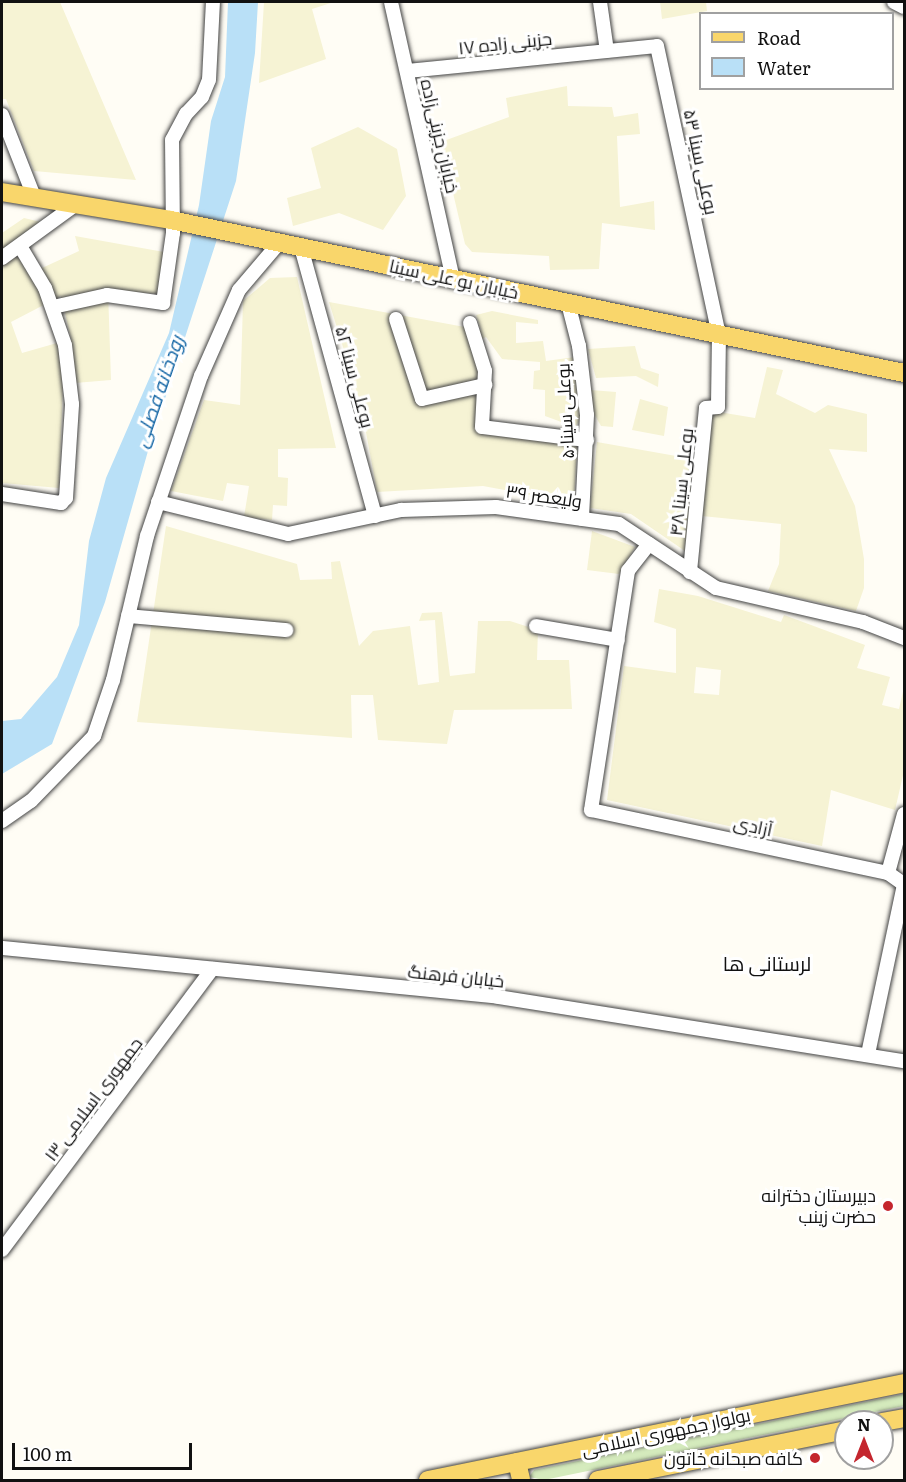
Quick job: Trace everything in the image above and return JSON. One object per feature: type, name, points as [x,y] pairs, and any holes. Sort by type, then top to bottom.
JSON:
[{"type":"main road","name":"خیابان بو علی سینا","points":[[2,192],[171,220],[904,373]]},
{"type":"main road","name":"بولوار جمهوری اسلامی","points":[[428,1480],[904,1383]]},
{"type":"main road","name":"بولوار جمهوری اسلامی","points":[[598,1480],[834,1432]]},
{"type":"main road","points":[[517,1462],[521,1480]]},
{"type":"street","points":[[53,307],[107,295],[163,303],[171,220],[172,140],[209,80],[213,2]]},
{"type":"street","name":"خیابان جزینی‌زاده","points":[[391,2],[453,279]]},
{"type":"street","points":[[600,2],[607,51]]},
{"type":"street","points":[[894,2],[904,6]]},
{"type":"street","name":"بوعلی سینا ۵۳","points":[[607,51],[657,46],[719,334]]},
{"type":"street","name":"جزینی زاده ۱۷","points":[[407,71],[607,51]]},
{"type":"street","points":[[2,115],[35,199]]},
{"type":"street","points":[[2,258],[75,205]]},
{"type":"street","points":[[2,821],[31,801],[94,736],[158,502],[201,376],[239,290],[279,243]]},
{"type":"street","points":[[2,494],[61,504],[66,498],[70,374],[53,307],[20,246]]},
{"type":"street","name":"بوعلی سینا ۵۲","points":[[301,247],[375,516]]},
{"type":"street","name":"بوعلی سینا۵۰","points":[[568,303],[584,380],[588,440],[582,519]]},
{"type":"street","points":[[396,319],[422,399],[485,385]]},
{"type":"street","points":[[470,323],[485,371],[482,427],[588,440]]},
{"type":"street","name":"بوعلی سینا ۴۸","points":[[690,572],[706,408],[718,406],[719,334]]},
{"type":"street","name":"ولیعصر ۳۹","points":[[158,502],[288,534],[401,510],[496,507],[619,524],[716,588],[863,622],[904,638]]},
{"type":"street","points":[[536,626],[618,640],[628,572],[650,544]]},
{"type":"street","points":[[128,616],[286,630]]},
{"type":"street","name":"آزادی","points":[[618,640],[591,810],[888,873],[904,884]]},
{"type":"street","points":[[888,873],[904,814]]},
{"type":"street","points":[[868,1054],[904,884]]},
{"type":"street","name":"خیابان فرهنگ","points":[[2,948],[498,997],[904,1061]]},
{"type":"street","name":"جمهوری اسلامی ۱۳","points":[[2,1250],[212,969]]},
{"type":"shaded area","points":[[2,2],[60,2],[136,180],[34,171],[6,99],[2,99]]},
{"type":"shaded area","points":[[264,2],[334,2],[312,9],[326,59],[259,83]]},
{"type":"shaded area","points":[[660,2],[706,2],[707,11],[662,19]]},
{"type":"shaded area","points":[[567,86],[568,106],[612,107],[614,117],[638,113],[640,134],[617,136],[620,207],[654,201],[655,230],[602,223],[599,269],[550,270],[549,256],[472,252],[465,244],[441,142],[509,117],[506,98]]},
{"type":"shaded area","points":[[358,127],[397,149],[406,196],[383,230],[339,213],[293,226],[287,198],[321,188],[311,148]]},
{"type":"shaded area","points":[[24,218],[41,222],[12,242],[29,274],[79,251],[75,236],[164,252],[159,294],[108,290],[111,380],[63,384],[59,488],[2,483],[2,233]],"holes":[[[61,296],[71,339],[22,353],[11,322]]]},
{"type":"shaded area","points":[[297,277],[336,448],[278,449],[278,477],[288,478],[287,506],[273,505],[272,520],[244,517],[249,486],[227,483],[223,501],[171,491],[204,400],[240,405],[243,301],[270,278]]},
{"type":"shaded area","points":[[329,302],[481,330],[476,315],[492,311],[538,320],[538,324],[516,322],[516,343],[543,341],[546,361],[575,357],[584,414],[575,427],[545,416],[545,390],[533,389],[534,371],[540,370],[540,362],[502,359],[486,337],[471,344],[484,385],[484,428],[577,444],[574,503],[483,486],[377,492],[361,405]]},
{"type":"shaded area","points":[[635,346],[641,368],[659,374],[658,387],[636,376],[596,378],[588,349]]},
{"type":"shaded area","points":[[767,367],[783,370],[776,394],[815,413],[828,405],[867,414],[867,452],[829,449],[855,506],[864,559],[864,588],[856,611],[768,591],[779,564],[781,524],[702,516],[713,411],[755,418]]},
{"type":"shaded area","points":[[591,390],[616,392],[613,427],[601,426],[593,412]]},
{"type":"shaded area","points":[[640,399],[668,407],[664,436],[632,430]]},
{"type":"shaded area","points":[[597,442],[693,459],[685,551],[631,514],[590,508]]},
{"type":"shaded area","points":[[166,526],[297,564],[300,580],[332,579],[331,562],[340,561],[359,646],[373,631],[410,626],[418,685],[439,682],[435,620],[419,621],[422,613],[442,612],[450,676],[475,673],[478,621],[510,621],[538,630],[537,660],[569,660],[572,709],[454,710],[447,744],[378,740],[373,695],[351,695],[352,738],[137,722]]},
{"type":"shaded area","points":[[592,531],[635,547],[619,574],[587,570]]},
{"type":"shaded area","points":[[659,589],[698,596],[781,622],[784,615],[865,645],[857,668],[890,677],[882,705],[899,709],[904,687],[904,771],[895,810],[831,790],[822,846],[607,800],[624,666],[676,673],[676,629],[654,622]],"holes":[[[696,667],[721,670],[719,695],[694,693]]]},
{"type":"green space","points":[[904,1394],[904,1406],[885,1410],[834,1410],[834,1420],[544,1480],[529,1477],[534,1470]]},
{"type":"water","name":"رودخانه فصلی","points":[[228,2],[258,2],[255,53],[236,181],[148,451],[105,602],[52,744],[2,774],[2,721],[21,719],[57,677],[79,625],[89,541],[106,478],[169,333],[199,205],[211,121],[225,77]]},
{"type":"place","name":"دبیرستان دخترانه حضرت زینب","points":[[888,1206]]},
{"type":"place","name":"کافه صبحانه خاتون","points":[[815,1458]]},
{"type":"district","name":"لرستانی ها","points":[[767,962]]}]
